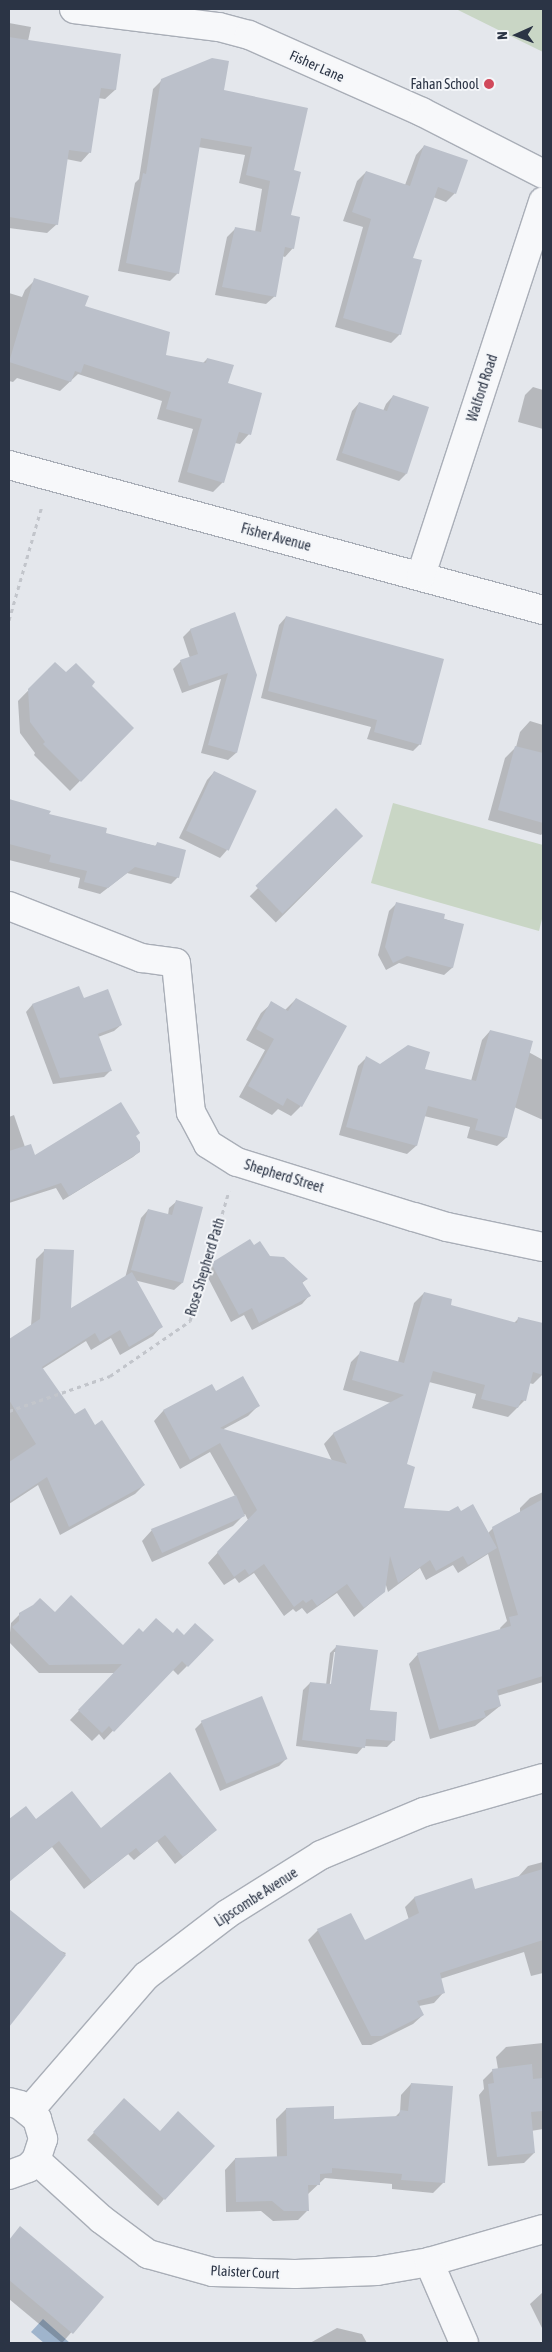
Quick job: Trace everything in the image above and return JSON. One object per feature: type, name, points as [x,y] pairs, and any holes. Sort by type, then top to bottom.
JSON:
[{"type":"street","name":"Fisher Lane","points":[[74,9],[218,27],[249,35],[422,112],[543,174]]},
{"type":"street","name":"Walford Road","points":[[421,575],[543,201]]},
{"type":"street","name":"Fisher Avenue","points":[[9,465],[421,575],[543,610]]},
{"type":"street","name":"Shepherd Street","points":[[9,906],[142,958],[176,963],[192,1114],[208,1144],[237,1162],[447,1227],[543,1247]]},
{"type":"street","name":"Lipscombe Avenue","points":[[19,2107],[146,1976],[227,1914],[321,1855],[424,1812],[543,1778]]},
{"type":"street","points":[[9,2175],[28,2168],[36,2160],[41,2150],[42,2134],[37,2118],[19,2107]]},
{"type":"street","name":"Plaister Court","points":[[36,2160],[101,2219],[148,2254],[213,2272],[295,2274],[377,2271],[429,2262],[543,2229]]},
{"type":"street","points":[[429,2262],[464,2343]]},
{"type":"path","points":[[9,620],[50,477]]},
{"type":"path","name":"Rose Shepherd Path","points":[[9,1411],[110,1376],[190,1321],[237,1162]]},
{"type":"green space","points":[[456,9],[543,9],[543,52]]},
{"type":"green space","points":[[393,803],[543,845],[543,915],[539,931],[371,883]]},
{"type":"water","points":[[43,2319],[70,2343],[44,2343],[31,2332]]},
{"type":"building","points":[[9,37],[121,54],[116,90],[101,88],[91,153],[69,150],[58,225],[9,217]]},
{"type":"building","points":[[212,58],[229,61],[224,90],[308,108],[294,170],[301,172],[291,215],[300,217],[294,249],[285,247],[276,297],[222,287],[235,227],[261,232],[270,181],[246,175],[252,147],[201,138],[179,274],[126,263],[143,173],[146,174],[161,79]]},
{"type":"building","points":[[424,145],[468,160],[456,194],[438,187],[413,258],[422,260],[401,335],[343,318],[371,219],[352,212],[366,171],[410,186]]},
{"type":"building","points":[[34,278],[89,296],[85,306],[170,332],[166,355],[206,363],[207,358],[234,365],[228,383],[262,393],[251,435],[239,432],[224,483],[187,472],[202,419],[166,409],[171,392],[84,364],[81,373],[75,371],[71,382],[9,362]]},
{"type":"building","points":[[393,395],[429,407],[407,474],[342,453],[359,402],[387,411]]},
{"type":"building","points":[[235,612],[257,675],[237,753],[208,745],[228,673],[189,686],[180,660],[198,654],[190,629]]},
{"type":"building","points":[[286,616],[444,659],[421,745],[374,732],[377,720],[268,691]]},
{"type":"building","points":[[55,662],[66,672],[76,663],[95,682],[92,686],[134,728],[81,782],[43,744],[45,742],[30,722],[28,689]]},
{"type":"building","points":[[515,746],[543,753],[543,823],[498,810]]},
{"type":"building","points":[[214,771],[257,791],[229,851],[186,831]]},
{"type":"building","points":[[9,799],[51,811],[49,814],[107,828],[106,833],[156,846],[157,842],[186,850],[179,878],[135,867],[108,888],[84,882],[87,871],[49,862],[51,855],[9,844]]},
{"type":"building","points":[[336,808],[363,836],[283,914],[255,886]]},
{"type":"building","points":[[396,902],[445,914],[444,919],[464,924],[453,968],[407,956],[393,963],[385,947]]},
{"type":"building","points":[[79,986],[84,998],[108,989],[122,1025],[98,1034],[112,1071],[60,1078],[32,1004]]},
{"type":"building","points":[[296,998],[347,1026],[302,1107],[287,1098],[283,1106],[248,1086],[274,1039],[256,1029],[271,1001],[288,1011]]},
{"type":"building","points":[[490,1030],[533,1041],[507,1138],[475,1130],[478,1119],[428,1106],[417,1146],[346,1127],[366,1056],[380,1064],[408,1045],[430,1052],[425,1069],[476,1081]]},
{"type":"building","points":[[121,1102],[140,1133],[136,1136],[140,1142],[140,1152],[69,1196],[61,1183],[9,1201],[9,1151],[31,1144],[35,1155]]},
{"type":"building","points":[[176,1200],[203,1207],[183,1283],[131,1270],[148,1209],[172,1215]]},
{"type":"building","points":[[250,1239],[254,1245],[260,1241],[270,1256],[284,1257],[308,1279],[302,1282],[311,1296],[259,1323],[252,1308],[239,1315],[211,1263]]},
{"type":"building","points":[[44,1249],[74,1250],[71,1308],[132,1272],[163,1327],[129,1347],[120,1330],[100,1342],[95,1333],[42,1367],[75,1414],[85,1408],[95,1425],[102,1420],[145,1485],[69,1527],[47,1477],[9,1502],[9,1462],[36,1444],[9,1400],[9,1339],[40,1319]]},
{"type":"building","points":[[424,1292],[452,1299],[451,1305],[517,1323],[518,1317],[543,1323],[543,1375],[533,1372],[526,1401],[521,1400],[518,1408],[481,1399],[485,1385],[433,1371],[407,1464],[415,1467],[404,1508],[449,1511],[458,1506],[461,1511],[473,1504],[497,1548],[468,1565],[463,1556],[436,1571],[430,1560],[398,1583],[390,1556],[385,1592],[364,1608],[347,1584],[317,1606],[312,1599],[306,1603],[303,1600],[294,1607],[264,1564],[249,1575],[245,1569],[234,1577],[217,1552],[257,1510],[220,1443],[190,1460],[163,1410],[212,1384],[216,1391],[243,1376],[260,1406],[220,1428],[347,1464],[333,1433],[404,1395],[352,1380],[360,1351],[404,1363]]},
{"type":"building","points":[[236,1495],[245,1516],[162,1553],[151,1529]]},
{"type":"building","points":[[543,1499],[543,1676],[497,1690],[501,1706],[484,1711],[486,1717],[439,1730],[417,1653],[511,1626],[509,1617],[518,1615],[492,1527]]},
{"type":"building","points":[[71,1595],[123,1645],[139,1628],[143,1632],[156,1618],[173,1633],[177,1628],[184,1635],[195,1623],[214,1640],[188,1667],[182,1661],[114,1732],[109,1726],[102,1733],[78,1710],[122,1664],[49,1665],[12,1627],[19,1621],[19,1613],[33,1605],[40,1598],[55,1612]]},
{"type":"building","points":[[336,1645],[378,1650],[370,1710],[397,1712],[395,1741],[366,1739],[365,1748],[302,1740],[310,1682],[331,1684]]},
{"type":"building","points":[[262,1696],[287,1759],[226,1784],[201,1721]]},
{"type":"building","points":[[170,1772],[217,1830],[183,1857],[165,1835],[141,1854],[136,1848],[92,1882],[59,1841],[9,1882],[9,1819],[26,1806],[36,1819],[72,1791],[101,1828]]},
{"type":"building","points":[[543,1869],[543,1940],[440,1973],[445,1993],[417,2001],[424,2015],[382,2036],[371,2036],[317,1929],[351,1913],[365,1940],[419,1913],[414,1897],[472,1878],[475,1889]]},
{"type":"building","points":[[9,1909],[66,1955],[9,2027]]},
{"type":"building","points":[[532,2064],[533,2079],[543,2078],[543,2111],[531,2112],[535,2153],[497,2157],[488,2084],[494,2083],[492,2069]]},
{"type":"building","points":[[411,2083],[453,2086],[445,2183],[401,2180],[402,2174],[332,2168],[332,2173],[320,2174],[320,2185],[308,2185],[309,2211],[284,2211],[272,2201],[236,2202],[235,2158],[287,2156],[286,2108],[334,2106],[334,2119],[399,2116],[400,2110],[408,2111]]},
{"type":"building","points":[[124,2098],[160,2131],[178,2111],[215,2146],[165,2200],[93,2132]]},
{"type":"building","points":[[20,2226],[104,2297],[73,2334],[9,2280],[9,2240]]},
{"type":"place","name":"Fahan School","points":[[489,84]]}]
